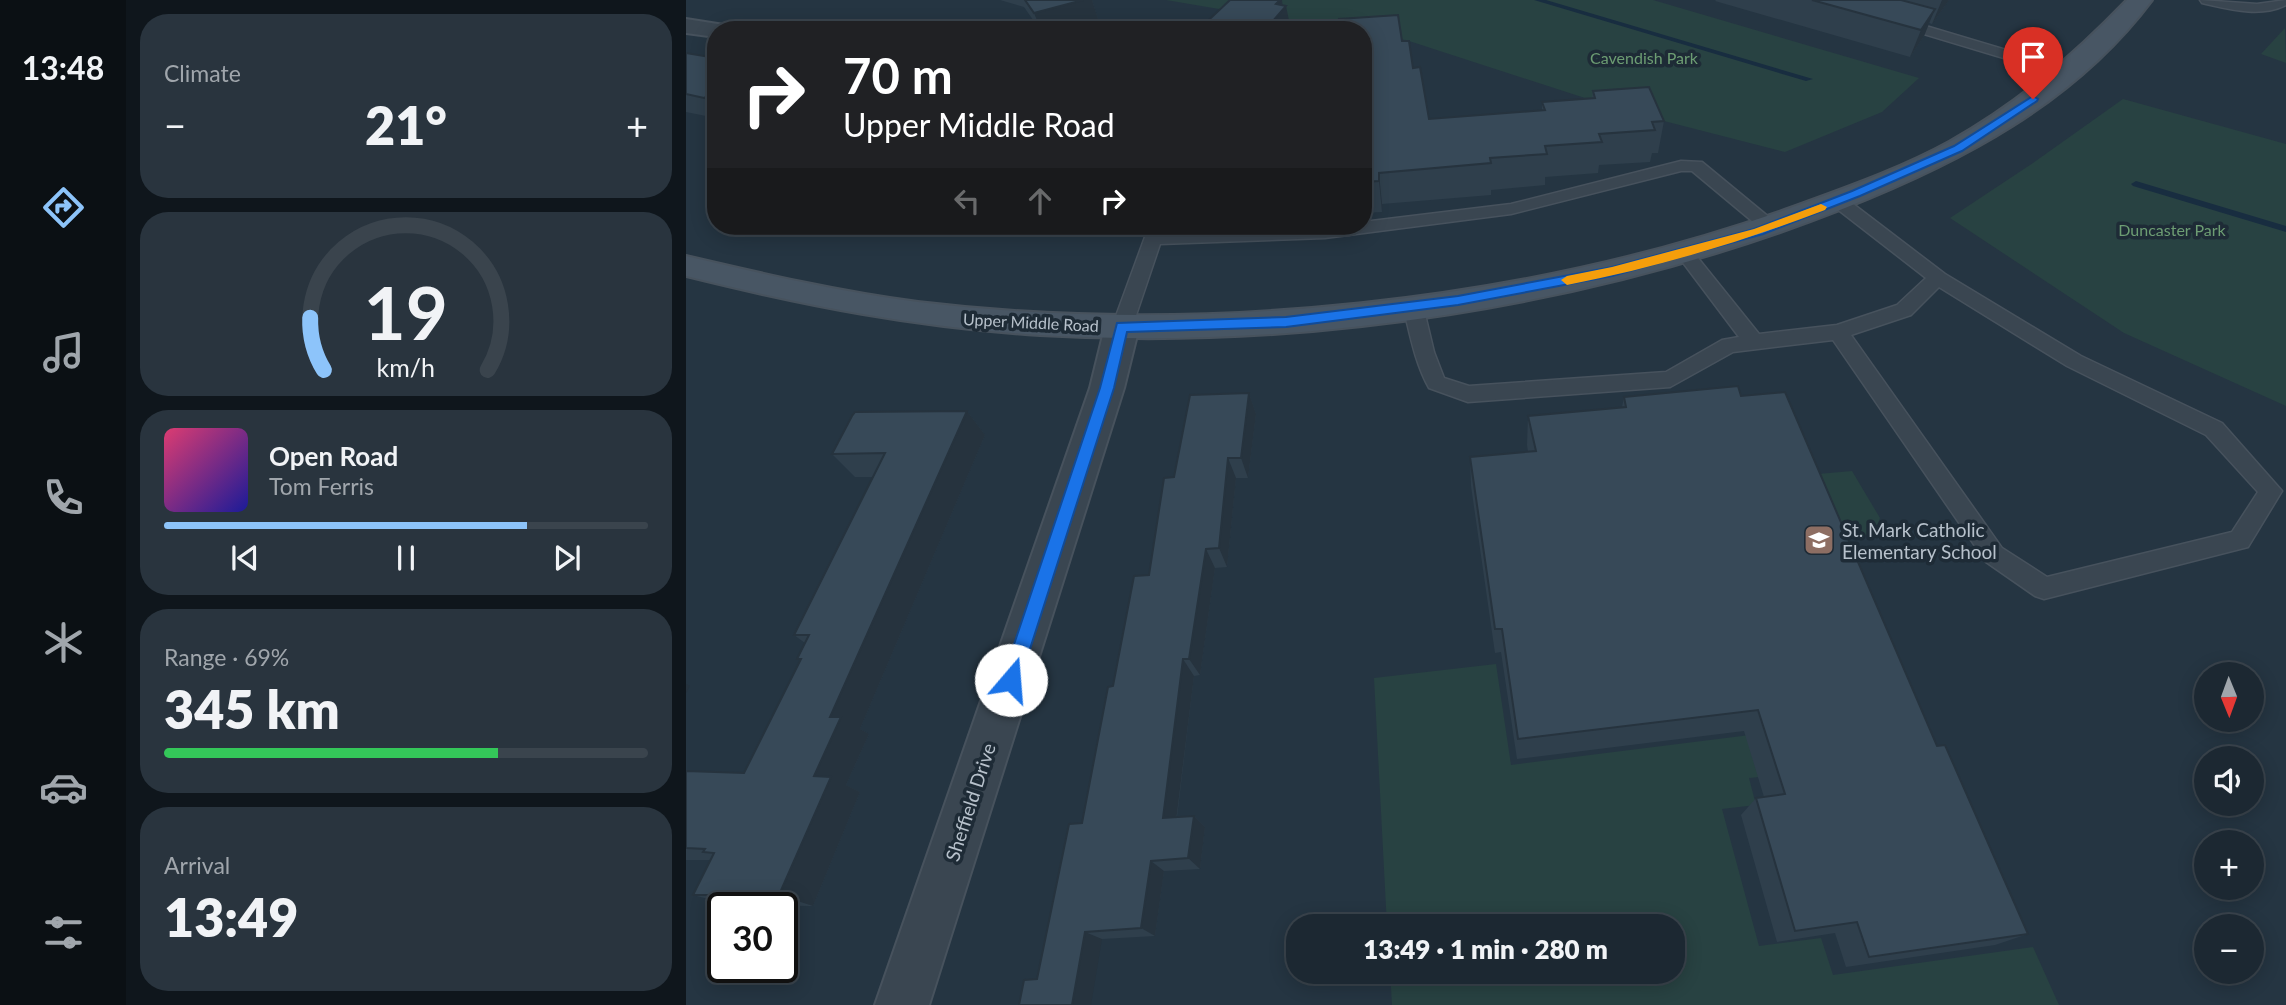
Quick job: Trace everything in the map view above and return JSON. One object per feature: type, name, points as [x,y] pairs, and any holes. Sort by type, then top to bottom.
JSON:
[{"type":"main road","name":"Upper Middle Road","points":[[686,266],[803,294],[950,317],[1122,327],[1286,322],[1458,301],[1612,272],[1770,227],[1838,201],[1958,148],[2016,112],[2068,73],[2140,0]]},
{"type":"street","points":[[686,26],[707,29]]},
{"type":"street","name":"Sheffield Drive","points":[[902,1005],[1107,388],[1122,327]]},
{"type":"lane","points":[[2207,0],[2266,8],[2285,0]]},
{"type":"lane","points":[[1889,19],[2068,73]]},
{"type":"lane","points":[[1372,226],[1511,209],[1681,166],[1696,166],[1770,227]]},
{"type":"lane","points":[[1838,201],[1938,278],[2074,361],[2214,429],[2271,491],[2239,540],[2044,588],[1994,555],[1838,331]]},
{"type":"lane","name":"Sheffield Drive","points":[[1122,327],[1154,235]]},
{"type":"lane","points":[[1684,252],[1753,341]]},
{"type":"lane","points":[[1413,306],[1425,358],[1436,383],[1468,394],[1670,379],[1729,345],[1838,331],[1904,310],[1938,278]]},
{"type":"green space","name":"Cavendish Park","points":[[1166,0],[1653,0],[1919,78],[1882,112],[1785,152],[1625,111],[1406,40],[1372,34],[1372,21],[1289,21]]},
{"type":"green space","points":[[2285,28],[2286,63],[2261,54]]},
{"type":"green space","name":"Duncaster Park","points":[[2123,99],[2286,144],[2286,406],[2124,333],[1950,218]]},
{"type":"green space","points":[[1852,471],[1880,518],[1874,534],[1846,538],[1818,474]]},
{"type":"green space","points":[[1496,664],[1511,765],[1766,733],[1779,775],[1749,778],[1756,805],[1722,809],[1759,946],[1821,938],[1833,975],[2033,947],[2059,1005],[1392,1005],[1391,984],[1685,984],[1685,914],[1386,914],[1374,678]]},
{"type":"building","points":[[1025,0],[1083,0],[1034,13]]},
{"type":"building","points":[[1230,0],[1280,0],[1276,4],[1286,6],[1273,21],[1208,21]]},
{"type":"building","points":[[1812,0],[1901,0],[1935,9],[1921,30]]},
{"type":"building","points":[[1398,15],[1402,41],[1409,41],[1413,68],[1420,67],[1429,119],[1545,110],[1542,102],[1595,98],[1593,91],[1649,87],[1664,121],[1652,122],[1655,130],[1599,134],[1602,142],[1545,146],[1547,154],[1490,158],[1491,163],[1379,173],[1379,181],[1372,181],[1372,21],[1339,19]]},
{"type":"building","points":[[686,53],[707,56],[707,96],[704,98],[686,94]]},
{"type":"building","points":[[1738,386],[1741,396],[1785,392],[1937,746],[1945,745],[2028,934],[1869,957],[1857,922],[1795,931],[1756,798],[1785,794],[1758,710],[1518,739],[1502,629],[1495,629],[1470,457],[1536,451],[1528,416],[1626,407],[1624,397]]},
{"type":"building","points":[[1249,393],[1241,458],[1228,458],[1219,548],[1206,549],[1189,659],[1183,659],[1163,818],[1194,816],[1188,858],[1151,861],[1141,928],[1085,932],[1072,1005],[1019,1005],[1024,980],[1037,979],[1069,824],[1082,823],[1108,687],[1113,686],[1134,576],[1149,575],[1164,478],[1174,477],[1190,395]]},
{"type":"building","points":[[967,411],[830,717],[841,717],[814,776],[831,777],[780,892],[707,892],[707,895],[693,895],[714,853],[703,852],[705,849],[686,848],[686,771],[744,773],[801,659],[797,659],[809,635],[794,635],[885,453],[832,454],[855,412]]},
{"type":"waterway","points":[[1538,0],[1809,79]]},
{"type":"waterway","points":[[2136,184],[2286,229]]},
{"type":"slow traffic","points":[[1567,280],[1612,272],[1758,232],[1821,207]]},
{"type":"place","name":"St. Mark Catholic Elementary School","points":[[1819,540]]},
{"type":"route","points":[[1011,680],[1110,379],[1122,327],[1286,322],[1458,301],[1612,272],[1758,232],[1856,194],[1958,148],[2033,99]]}]
